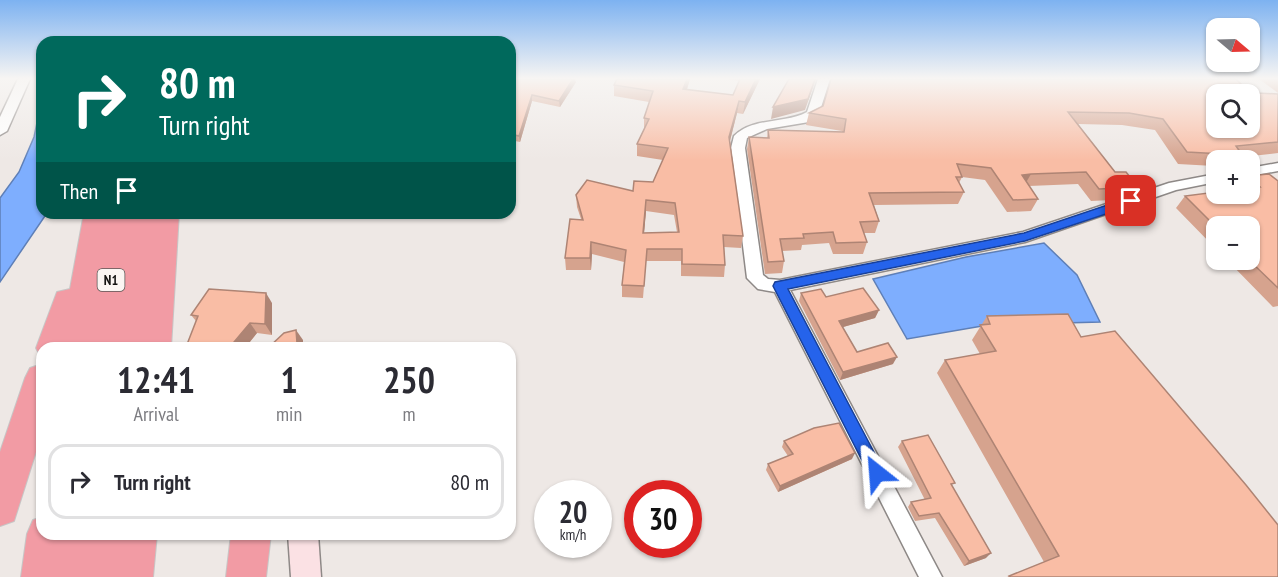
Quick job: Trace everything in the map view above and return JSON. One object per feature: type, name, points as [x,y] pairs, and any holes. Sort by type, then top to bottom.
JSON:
[{"type":"highway","name":"N1","points":[[102,342],[122,219]]},
{"type":"highway","name":"N1","points":[[132,342],[145,219]]},
{"type":"highway","points":[[155,342],[165,219]]},
{"type":"highway","points":[[54,342],[96,225]]},
{"type":"highway","points":[[76,342],[96,225]]},
{"type":"highway","points":[[0,508],[36,397]]},
{"type":"highway","points":[[41,577],[46,540]]},
{"type":"highway","points":[[71,577],[75,540]]},
{"type":"highway","points":[[246,577],[250,540]]},
{"type":"street","points":[[0,130],[11,106]]},
{"type":"street","points":[[816,106],[813,114],[804,118],[764,126],[741,136],[738,148],[755,278],[772,285],[1025,237],[1174,186],[1206,180]]},
{"type":"street","points":[[1260,170],[1278,167]]},
{"type":"street","points":[[772,285],[931,577]]},
{"type":"street","points":[[303,540],[306,577]]},
{"type":"water","points":[[36,128],[36,219],[43,219],[0,282],[0,198],[19,172]]},
{"type":"water","points":[[1044,243],[1077,275],[1100,322],[988,325],[907,339],[873,279],[966,257]]},
{"type":"building","points":[[516,106],[529,106],[519,136],[516,135]]},
{"type":"building","points":[[648,106],[738,106],[729,137],[743,236],[723,235],[725,265],[682,264],[682,249],[647,249],[644,286],[622,285],[626,250],[591,242],[590,258],[565,258],[570,219],[583,220],[576,195],[587,180],[633,191],[634,181],[653,182],[668,148],[637,144],[649,119],[644,118]],"holes":[[[646,200],[675,203],[679,232],[643,233]]]},
{"type":"building","points":[[823,106],[1206,106],[1206,138],[1260,138],[1260,106],[1278,106],[1278,142],[1236,146],[1239,150],[1187,152],[1163,119],[1129,113],[1068,112],[1115,172],[1126,172],[1135,183],[1119,188],[1099,189],[1086,172],[1022,175],[1038,199],[1013,200],[991,168],[957,164],[962,177],[956,177],[964,192],[869,193],[879,221],[860,222],[867,242],[836,243],[833,232],[803,234],[804,238],[780,239],[784,261],[768,262],[749,137],[769,138],[768,130],[844,132],[846,119],[809,113]]},
{"type":"building","points":[[1269,174],[1278,181],[1278,288],[1259,270],[1260,216],[1206,217],[1185,196],[1206,193],[1206,204],[1260,204],[1260,175]]},
{"type":"building","points":[[863,288],[879,310],[839,321],[857,352],[888,343],[897,357],[843,372],[801,293],[821,289],[826,297]]},
{"type":"building","points":[[209,289],[266,293],[265,324],[250,323],[234,342],[188,342],[198,316],[191,315]]},
{"type":"building","points":[[1068,314],[1081,337],[1115,331],[1278,525],[1278,577],[1009,576],[1059,556],[945,360],[996,351],[980,325],[990,324],[987,316]]},
{"type":"building","points":[[296,330],[297,342],[274,342],[284,333]]},
{"type":"building","points":[[839,423],[855,453],[780,486],[768,464],[793,454],[784,441],[814,428]]},
{"type":"building","points":[[928,435],[955,483],[951,484],[991,553],[969,561],[939,513],[919,516],[911,502],[931,498],[902,441]]},
{"type":"route","points":[[877,473],[780,286],[1025,237],[1131,201]]}]
